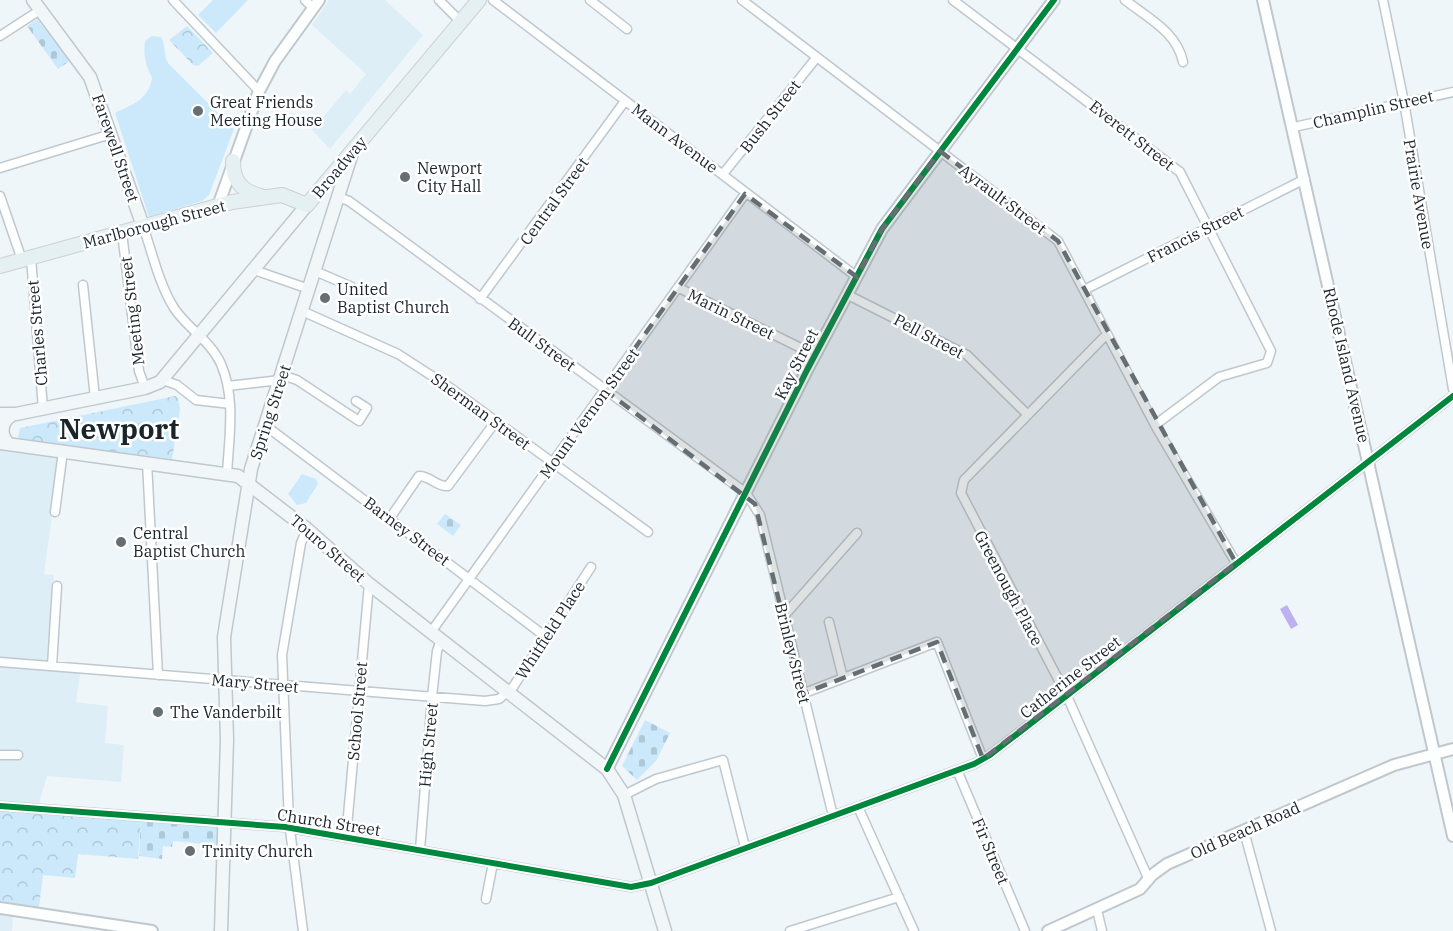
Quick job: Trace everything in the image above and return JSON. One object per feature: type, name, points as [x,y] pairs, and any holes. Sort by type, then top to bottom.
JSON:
[{"type":"main road","name":"Broadway","points":[[163,380],[479,0]]},
{"type":"main road","name":"Farewell Street","points":[[37,5],[90,77],[143,226]]},
{"type":"main road","name":"Spring Street","points":[[222,931],[226,821],[224,637],[251,485],[251,470],[352,152]]},
{"type":"main road","points":[[233,161],[233,172],[240,186],[252,194],[266,196]]},
{"type":"main road","name":"Marlborough Street","points":[[0,266],[218,206],[266,196],[286,195],[307,205]]},
{"type":"main road","points":[[4,444],[1,430],[3,414],[43,409],[145,388],[163,380]]},
{"type":"main road","name":"Touro Street","points":[[4,444],[227,474],[238,476],[251,485],[307,529],[369,584],[607,769],[624,795],[665,931]]},
{"type":"street","points":[[173,0],[259,91]]},
{"type":"street","points":[[439,0],[461,22]]},
{"type":"street","name":"Mann Avenue","points":[[493,0],[856,277]]},
{"type":"street","points":[[590,0],[627,29]]},
{"type":"street","name":"Ayrault Street","points":[[742,0],[1058,241],[1155,425],[1236,563]]},
{"type":"street","name":"Everett Street","points":[[953,0],[1180,172],[1271,351],[1267,363],[1219,377],[1155,425]]},
{"type":"street","name":"Kay Street","points":[[607,769],[815,355],[882,229],[1054,0]]},
{"type":"street","points":[[1125,0],[1171,36],[1180,50],[1183,62]]},
{"type":"street","name":"Rhode Island Avenue","points":[[1263,0],[1294,127],[1453,836]]},
{"type":"street","name":"Prairie Avenue","points":[[1383,0],[1404,102],[1453,389]]},
{"type":"street","points":[[218,206],[259,91],[312,3]]},
{"type":"street","points":[[0,36],[37,5]]},
{"type":"street","name":"Bush Street","points":[[723,174],[817,57]]},
{"type":"street","name":"Champlin Street","points":[[1294,127],[1453,92]]},
{"type":"street","name":"Central Street","points":[[480,299],[626,101]]},
{"type":"street","points":[[0,168],[111,134]]},
{"type":"street","name":"Francis Street","points":[[1084,290],[1305,179]]},
{"type":"street","name":"Mount Vernon Street","points":[[431,632],[745,194]]},
{"type":"street","name":"Charles Street","points":[[0,196],[26,259],[43,409]]},
{"type":"street","name":"Bull Street","points":[[338,197],[349,201],[746,493]]},
{"type":"street","name":"Farewell Street","points":[[143,226],[168,297],[175,310],[216,354],[228,386],[230,404],[227,474]]},
{"type":"street","name":"Meeting Street","points":[[122,233],[139,371],[145,388]]},
{"type":"street","points":[[254,270],[309,289]]},
{"type":"street","points":[[315,271],[352,287]]},
{"type":"street","points":[[83,285],[95,398]]},
{"type":"street","name":"Marin Street","points":[[679,288],[815,355]]},
{"type":"street","name":"Pell Street","points":[[848,295],[967,355],[1029,415]]},
{"type":"street","name":"Sherman Street","points":[[302,311],[398,354],[496,421],[648,532]]},
{"type":"street","name":"Greenough Place","points":[[1107,334],[963,480],[961,493],[1067,696],[1149,880]]},
{"type":"street","points":[[228,386],[281,378],[297,380],[359,421],[367,408],[356,401]]},
{"type":"street","points":[[163,380],[177,385],[196,400],[230,404]]},
{"type":"street","name":"Catherine Street","points":[[651,883],[983,759],[1453,396]]},
{"type":"street","points":[[390,518],[419,476],[426,476],[442,487],[448,486],[496,421]]},
{"type":"street","name":"Barney Street","points":[[266,426],[471,578],[546,637]]},
{"type":"street","points":[[55,512],[63,451]]},
{"type":"street","points":[[147,462],[158,675]]},
{"type":"street","name":"Brinley Street","points":[[746,493],[760,515],[833,816]]},
{"type":"street","points":[[303,931],[290,828],[282,655],[301,543],[307,529]]},
{"type":"street","points":[[783,617],[857,533]]},
{"type":"street","name":"Whitfield Place","points":[[508,693],[591,567]]},
{"type":"street","name":"School Street","points":[[346,838],[369,584]]},
{"type":"street","points":[[52,666],[57,586]]},
{"type":"street","points":[[830,622],[843,678]]},
{"type":"street","name":"High Street","points":[[420,850],[432,697],[437,651],[441,640]]},
{"type":"street","points":[[802,694],[937,642],[983,759]]},
{"type":"street","name":"Mary Street","points":[[0,662],[485,701],[499,699],[508,693]]},
{"type":"street","name":"Old Beach Road","points":[[1048,931],[1140,889],[1167,864],[1394,765],[1433,752],[1453,749]]},
{"type":"street","points":[[0,755],[18,755]]},
{"type":"street","points":[[624,795],[656,779],[723,760],[745,847]]},
{"type":"street","name":"Fir Street","points":[[957,770],[1025,931]]},
{"type":"street","name":"Church Street","points":[[0,806],[226,821],[290,828],[631,887],[651,883]]},
{"type":"street","points":[[858,807],[914,931]]},
{"type":"street","points":[[1244,831],[1270,931]]},
{"type":"street","points":[[486,899],[493,863]]},
{"type":"street","points":[[790,931],[899,897]]},
{"type":"street","points":[[0,908],[152,931]]},
{"type":"street","points":[[1097,910],[1102,931]]},
{"type":"highlighted area","points":[[940,151],[1058,241],[1236,563],[983,759],[937,642],[802,694],[755,504],[605,390],[745,194],[857,277],[882,229]]},
{"type":"shaded area","points":[[329,0],[385,0],[423,35],[330,149],[312,130],[346,90],[350,94],[366,74],[312,25]]},
{"type":"shaded area","points":[[0,450],[60,458],[44,574],[54,575],[48,666],[81,669],[76,702],[108,706],[105,743],[124,745],[121,782],[47,776],[39,804],[0,801]]},
{"type":"shaded area","points":[[1287,605],[1298,625],[1291,629],[1280,609]]},
{"type":"shaded area","points":[[0,913],[13,915],[12,931],[0,931]]},
{"type":"green space","points":[[213,0],[248,0],[216,33],[198,15]]},
{"type":"green space","points":[[37,19],[70,61],[58,69],[27,26]]},
{"type":"green space","points":[[187,26],[213,53],[198,66],[193,65],[169,40]]},
{"type":"green space","points":[[152,36],[161,37],[168,63],[234,129],[209,195],[202,201],[149,217],[115,113],[139,100],[150,85],[152,78],[145,60],[144,46],[145,41]]},
{"type":"green space","points":[[175,396],[178,398],[180,410],[172,459],[22,440],[18,437],[20,428]]},
{"type":"green space","points":[[302,474],[316,479],[318,484],[306,503],[297,505],[288,494]]},
{"type":"green space","points":[[445,514],[461,525],[453,536],[437,524]]},
{"type":"green space","points":[[645,720],[670,733],[656,761],[637,780],[622,766]]},
{"type":"green space","points":[[0,811],[141,821],[138,859],[78,854],[75,878],[43,875],[39,907],[0,901]]},
{"type":"green space","points":[[141,819],[218,824],[218,845],[173,841],[172,847],[163,846],[162,859],[139,856]]},
{"type":"cycle path","points":[[607,769],[807,370],[882,229],[1054,0]]},
{"type":"cycle path","points":[[0,806],[285,827],[631,887],[651,883],[974,764],[990,755],[1453,396]]},
{"type":"place","name":"Great Friends Meeting House","points":[[198,111]]},
{"type":"place","name":"Newport City Hall","points":[[405,177]]},
{"type":"place","name":"United Baptist Church","points":[[325,298]]},
{"type":"place","name":"Central Baptist Church","points":[[121,542]]},
{"type":"place","name":"The Vanderbilt","points":[[158,712]]},
{"type":"place","name":"Trinity Church","points":[[190,851]]},
{"type":"district","name":"Newport","points":[[119,429]]}]
